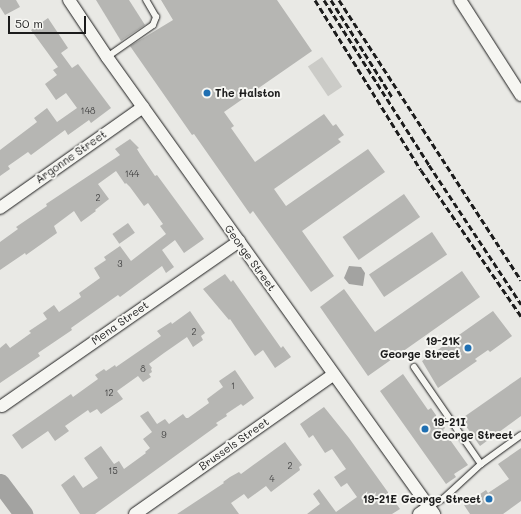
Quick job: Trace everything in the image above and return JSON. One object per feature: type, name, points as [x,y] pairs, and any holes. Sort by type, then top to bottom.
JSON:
[{"type":"street","name":"George Street","points":[[69,0],[107,57],[239,241],[427,512]]},
{"type":"street","points":[[460,0],[521,95]]},
{"type":"street","name":"Argonne Street","points":[[0,208],[143,107]]},
{"type":"street","name":"Mena Street","points":[[2,406],[239,241]]},
{"type":"street","name":"Brussels Street","points":[[135,514],[333,375]]},
{"type":"lane","points":[[107,57],[153,25],[156,17],[146,0]]},
{"type":"lane","points":[[414,368],[481,464]]},
{"type":"lane","points":[[427,512],[481,464],[521,435]]},
{"type":"shaded area","points":[[322,57],[342,87],[328,96],[308,67]]},
{"type":"shaded area","points":[[349,266],[361,267],[365,273],[363,286],[349,284],[344,278]]},
{"type":"building","points":[[0,0],[16,0],[20,7],[5,15],[0,7]]},
{"type":"building","points":[[96,0],[129,0],[145,25],[121,41]]},
{"type":"building","points":[[161,0],[277,0],[312,51],[224,112],[234,126],[231,128],[255,162],[324,114],[333,126],[336,124],[344,135],[338,139],[341,142],[274,189],[286,206],[368,149],[385,172],[302,231],[334,276],[311,292],[253,211],[250,214],[194,134],[192,135],[130,46],[173,20]]},
{"type":"building","points":[[48,18],[68,48],[61,53],[72,68],[78,64],[111,108],[91,123],[89,120],[68,135],[65,130],[31,155],[28,152],[8,166],[10,169],[0,176],[0,150],[37,122],[34,118],[47,108],[57,122],[77,108],[66,93],[56,100],[45,84],[57,75],[53,70],[58,67],[31,30]]},
{"type":"building","points":[[130,139],[139,148],[137,149],[155,176],[157,175],[204,239],[184,253],[175,240],[162,250],[174,267],[166,273],[162,266],[120,297],[118,295],[71,328],[72,330],[38,353],[40,356],[0,383],[0,348],[6,343],[10,348],[31,333],[29,331],[47,319],[43,313],[54,305],[59,312],[81,297],[79,293],[100,278],[94,268],[106,260],[104,257],[120,246],[131,261],[166,234],[160,226],[163,224],[148,203],[144,206],[116,171],[98,184],[109,199],[95,210],[96,211],[81,222],[74,211],[54,226],[57,233],[26,255],[25,253],[0,270],[0,242],[18,229],[16,227],[47,206],[46,204],[120,155],[115,149]]},
{"type":"building","points":[[404,194],[420,217],[359,260],[343,237]]},
{"type":"building","points":[[128,223],[135,233],[119,244],[112,234]]},
{"type":"building","points":[[432,232],[447,254],[384,297],[369,274]]},
{"type":"building","points":[[462,271],[480,297],[368,376],[320,307],[344,289],[375,332]]},
{"type":"building","points":[[225,274],[231,282],[233,280],[281,348],[283,346],[291,357],[275,368],[263,350],[255,356],[230,319],[229,320],[203,289]]},
{"type":"building","points":[[190,311],[205,333],[201,336],[203,340],[193,347],[187,337],[149,364],[152,368],[152,372],[149,374],[151,377],[143,382],[138,376],[117,391],[123,399],[101,414],[97,409],[90,413],[88,410],[65,426],[69,431],[55,441],[48,431],[22,449],[12,435],[71,394],[73,397],[98,379],[95,375],[104,369],[106,371],[115,365],[116,367],[161,336],[157,331],[171,322],[172,324]]},
{"type":"building","name":"19-21K George Street","points":[[493,311],[512,336],[490,352],[488,350],[475,359],[477,361],[438,388],[422,361]]},
{"type":"building","points":[[235,370],[254,398],[243,406],[241,404],[226,414],[227,416],[216,423],[218,425],[95,514],[80,514],[61,485],[74,475],[83,488],[98,478],[84,458],[101,446],[114,464],[119,461],[124,469],[146,453],[145,452],[150,448],[143,439],[152,432],[140,416],[148,411],[157,424],[165,419],[169,424],[183,414],[186,418],[188,418],[209,403],[207,399],[223,387],[219,381]]},
{"type":"building","name":"19-21I George Street","points":[[403,374],[428,410],[431,408],[445,428],[443,430],[468,465],[454,474],[456,477],[446,484],[380,391]]},
{"type":"building","points":[[521,377],[521,416],[480,446],[461,419]]},
{"type":"building","points":[[324,407],[349,438],[400,509],[392,514],[307,514],[320,504],[313,494],[319,489],[336,512],[357,497],[347,483],[341,487],[334,477],[346,469],[332,449],[325,453],[313,435],[309,438],[300,424]]},
{"type":"building","points":[[285,442],[302,465],[299,467],[300,470],[271,492],[266,486],[248,499],[244,494],[231,503],[239,514],[177,514],[224,483],[223,482],[230,477],[239,472],[241,474]]},
{"type":"building","points":[[521,448],[521,501],[503,514],[470,514],[464,505],[486,490],[488,493],[509,479],[498,464]]},
{"type":"waterway","points":[[0,483],[23,514]]},
{"type":"railway","points":[[315,0],[421,170],[521,316]]},
{"type":"railway","points":[[324,0],[429,165],[521,304]]},
{"type":"railway","points":[[331,0],[392,97]]},
{"type":"railway","points":[[339,0],[521,280]]},
{"type":"place","name":"The Halston","points":[[207,93]]},
{"type":"place","name":"19-21K George Street","points":[[468,348]]},
{"type":"place","name":"19-21I George Street","points":[[425,429]]},
{"type":"place","name":"19-21E George Street","points":[[489,499]]}]
